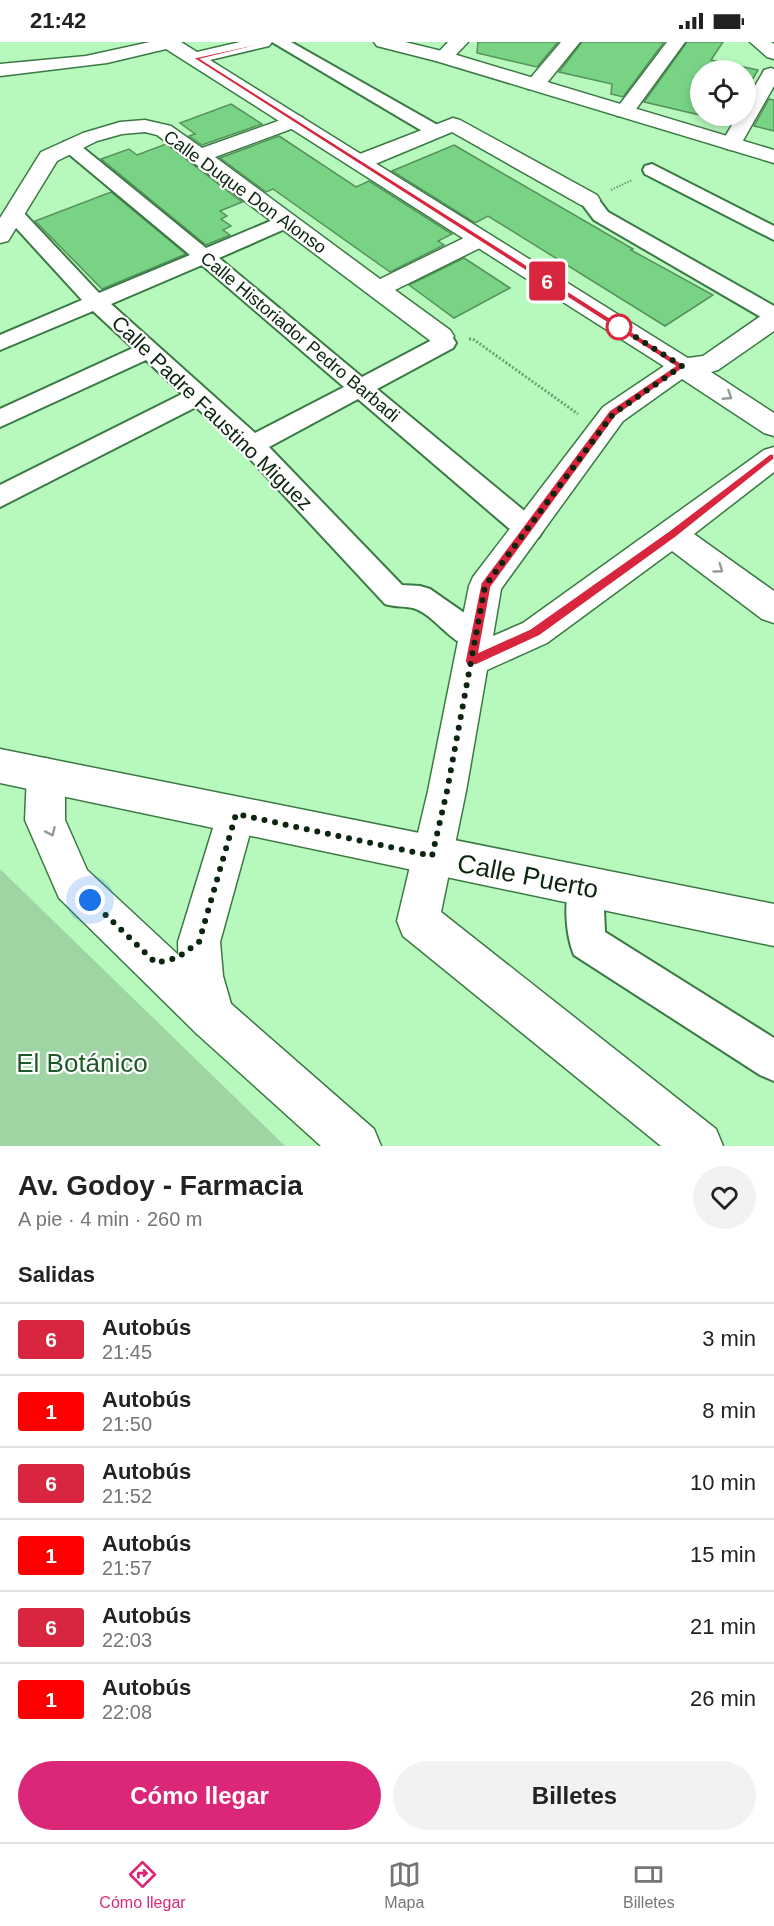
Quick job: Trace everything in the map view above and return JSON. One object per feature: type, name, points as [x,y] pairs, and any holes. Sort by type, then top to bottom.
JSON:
[{"type":"street","points":[[0,70],[83,63],[122,56],[169,42],[774,426]]},
{"type":"street","points":[[196,58],[263,42]]},
{"type":"street","points":[[280,42],[435,131]]},
{"type":"street","points":[[382,42],[443,57],[774,157]]},
{"type":"street","points":[[443,57],[459,42]]},
{"type":"street","points":[[535,85],[571,42]]},
{"type":"street","points":[[624,112],[676,42]]},
{"type":"street","points":[[759,42],[774,52]]},
{"type":"street","points":[[731,144],[771,74]]},
{"type":"street","points":[[199,156],[295,121]]},
{"type":"street","points":[[360,162],[449,125],[457,125],[589,200],[601,216],[774,317],[709,364],[682,366],[613,414],[529,530],[485,586],[447,791],[418,921],[699,1146]]},
{"type":"street","name":"Calle Duque Don Alonso","points":[[0,236],[49,157],[90,137],[120,128],[145,126],[164,130],[441,336]]},
{"type":"street","name":"Calle Historiador Pedro Barbadi","points":[[70,146],[361,387],[529,530]]},
{"type":"street","points":[[652,170],[774,234]]},
{"type":"street","name":"Calle Padre Faustino Miguez","points":[[14,214],[96,302],[250,443],[395,596],[420,597],[474,649]]},
{"type":"street","points":[[0,343],[286,221]]},
{"type":"street","points":[[378,289],[480,238]]},
{"type":"street","points":[[250,443],[258,442],[445,343],[441,336]]},
{"type":"street","points":[[0,418],[148,350]]},
{"type":"street","points":[[0,497],[197,396]]},
{"type":"street","points":[[474,649],[535,633],[774,457]]},
{"type":"street","points":[[672,534],[774,609]]},
{"type":"street","name":"Calle Puerto","points":[[0,766],[774,925]]},
{"type":"street","points":[[46,775],[45,820],[73,884],[213,1018],[357,1146]]},
{"type":"street","points":[[213,1018],[201,976],[199,942],[236,814]]},
{"type":"street","points":[[585,887],[587,942],[774,1061]]},
{"type":"street","points":[[156,963],[177,958],[199,942]]},
{"type":"path","points":[[441,336],[473,339],[601,431]]},
{"type":"green space","name":"El Botánico","points":[[0,869],[285,1146],[0,1146]]},
{"type":"building","points":[[478,42],[558,42],[537,67],[477,53]]},
{"type":"building","points":[[582,42],[664,42],[623,97],[611,94],[612,84],[559,72]]},
{"type":"building","points":[[687,42],[723,42],[711,60],[690,60],[690,113],[644,102]]},
{"type":"building","points":[[769,99],[774,100],[774,131],[754,126]]},
{"type":"building","points":[[231,104],[262,124],[202,145],[189,136],[195,134],[180,123]]},
{"type":"building","points":[[279,136],[356,187],[369,181],[452,234],[438,241],[444,245],[390,272],[273,189],[266,192],[220,158]]},
{"type":"building","points":[[166,144],[242,202],[220,211],[227,216],[221,219],[231,226],[223,230],[230,235],[206,245],[101,159],[129,149],[137,155]]},
{"type":"building","points":[[454,145],[633,249],[631,250],[713,295],[665,326],[488,216],[475,223],[392,171]]},
{"type":"building","points":[[111,192],[186,254],[102,289],[35,221]]},
{"type":"building","points":[[464,258],[510,288],[454,318],[409,285]]},
{"type":"bus line","name":"6","points":[[263,42],[196,58],[682,366],[613,414],[529,530],[485,586],[472,661],[535,633],[774,457]]},
{"type":"route","points":[[90,900],[156,963],[177,958],[199,942],[236,814],[432,856],[447,791],[485,586],[529,530],[613,414],[682,366],[613,323],[619,327]]}]
